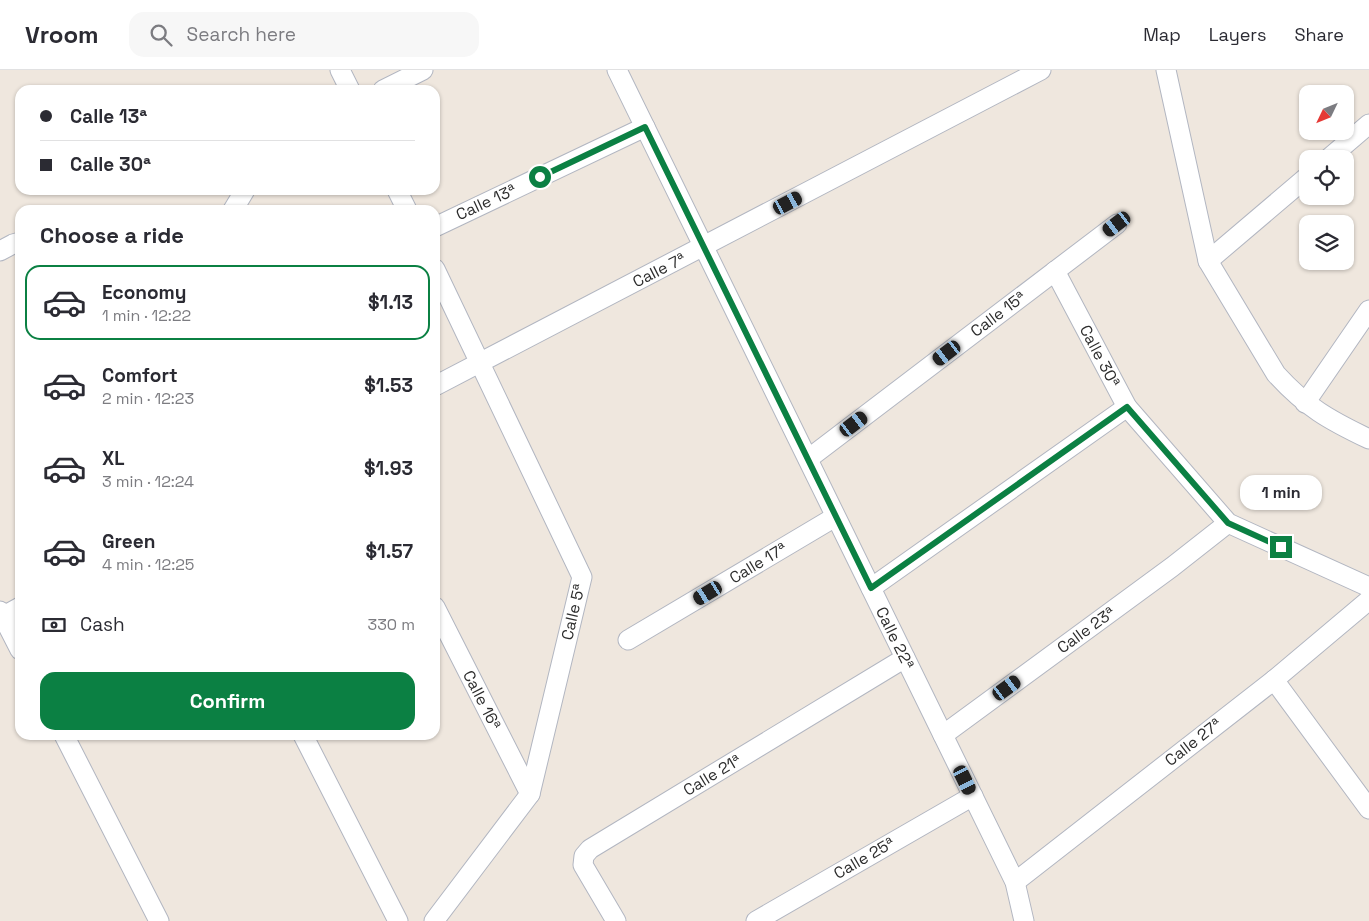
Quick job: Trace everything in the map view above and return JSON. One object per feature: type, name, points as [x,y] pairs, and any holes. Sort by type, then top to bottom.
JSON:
[{"type":"street","points":[[340,70],[348,85]]},
{"type":"street","points":[[393,85],[423,70]]},
{"type":"street","name":"Calle 22ª","points":[[617,70],[1015,882],[1024,921]]},
{"type":"street","name":"Calle 7ª","points":[[440,383],[1041,70]]},
{"type":"street","points":[[1166,70],[1208,261],[1276,374],[1305,403],[1326,418],[1369,439]]},
{"type":"street","points":[[1339,150],[1369,124]]},
{"type":"street","name":"Calle 13ª","points":[[440,224],[645,127]]},
{"type":"street","points":[[1208,261],[1299,184]]},
{"type":"street","name":"Calle 15ª","points":[[808,459],[1117,224]]},
{"type":"street","points":[[0,251],[15,243]]},
{"type":"street","name":"Calle 30ª","points":[[1055,271],[1127,407],[1228,523],[1369,587]]},
{"type":"street","name":"Calle 5ª","points":[[434,921],[530,794],[582,577],[440,279]]},
{"type":"street","points":[[1305,403],[1369,310]]},
{"type":"street","points":[[871,588],[1127,407]]},
{"type":"street","name":"Calle 17ª","points":[[628,640],[835,517]]},
{"type":"street","name":"Calle 23ª","points":[[943,735],[1172,567],[1228,523]]},
{"type":"street","name":"Calle 27ª","points":[[1015,882],[1274,680],[1369,600]]},
{"type":"street","points":[[15,609],[1,615],[15,641]]},
{"type":"street","name":"Calle 16ª","points":[[440,617],[530,794]]},
{"type":"street","name":"Calle 21ª","points":[[616,921],[584,865],[584,856],[590,849],[905,658]]},
{"type":"street","points":[[1274,680],[1369,809]]},
{"type":"street","points":[[67,740],[159,921]]},
{"type":"street","points":[[306,740],[398,921]]},
{"type":"street","name":"Calle 25ª","points":[[756,921],[973,796]]},
{"type":"route","points":[[540,177],[645,127],[871,588],[1127,407],[1228,523],[1281,547]]}]
